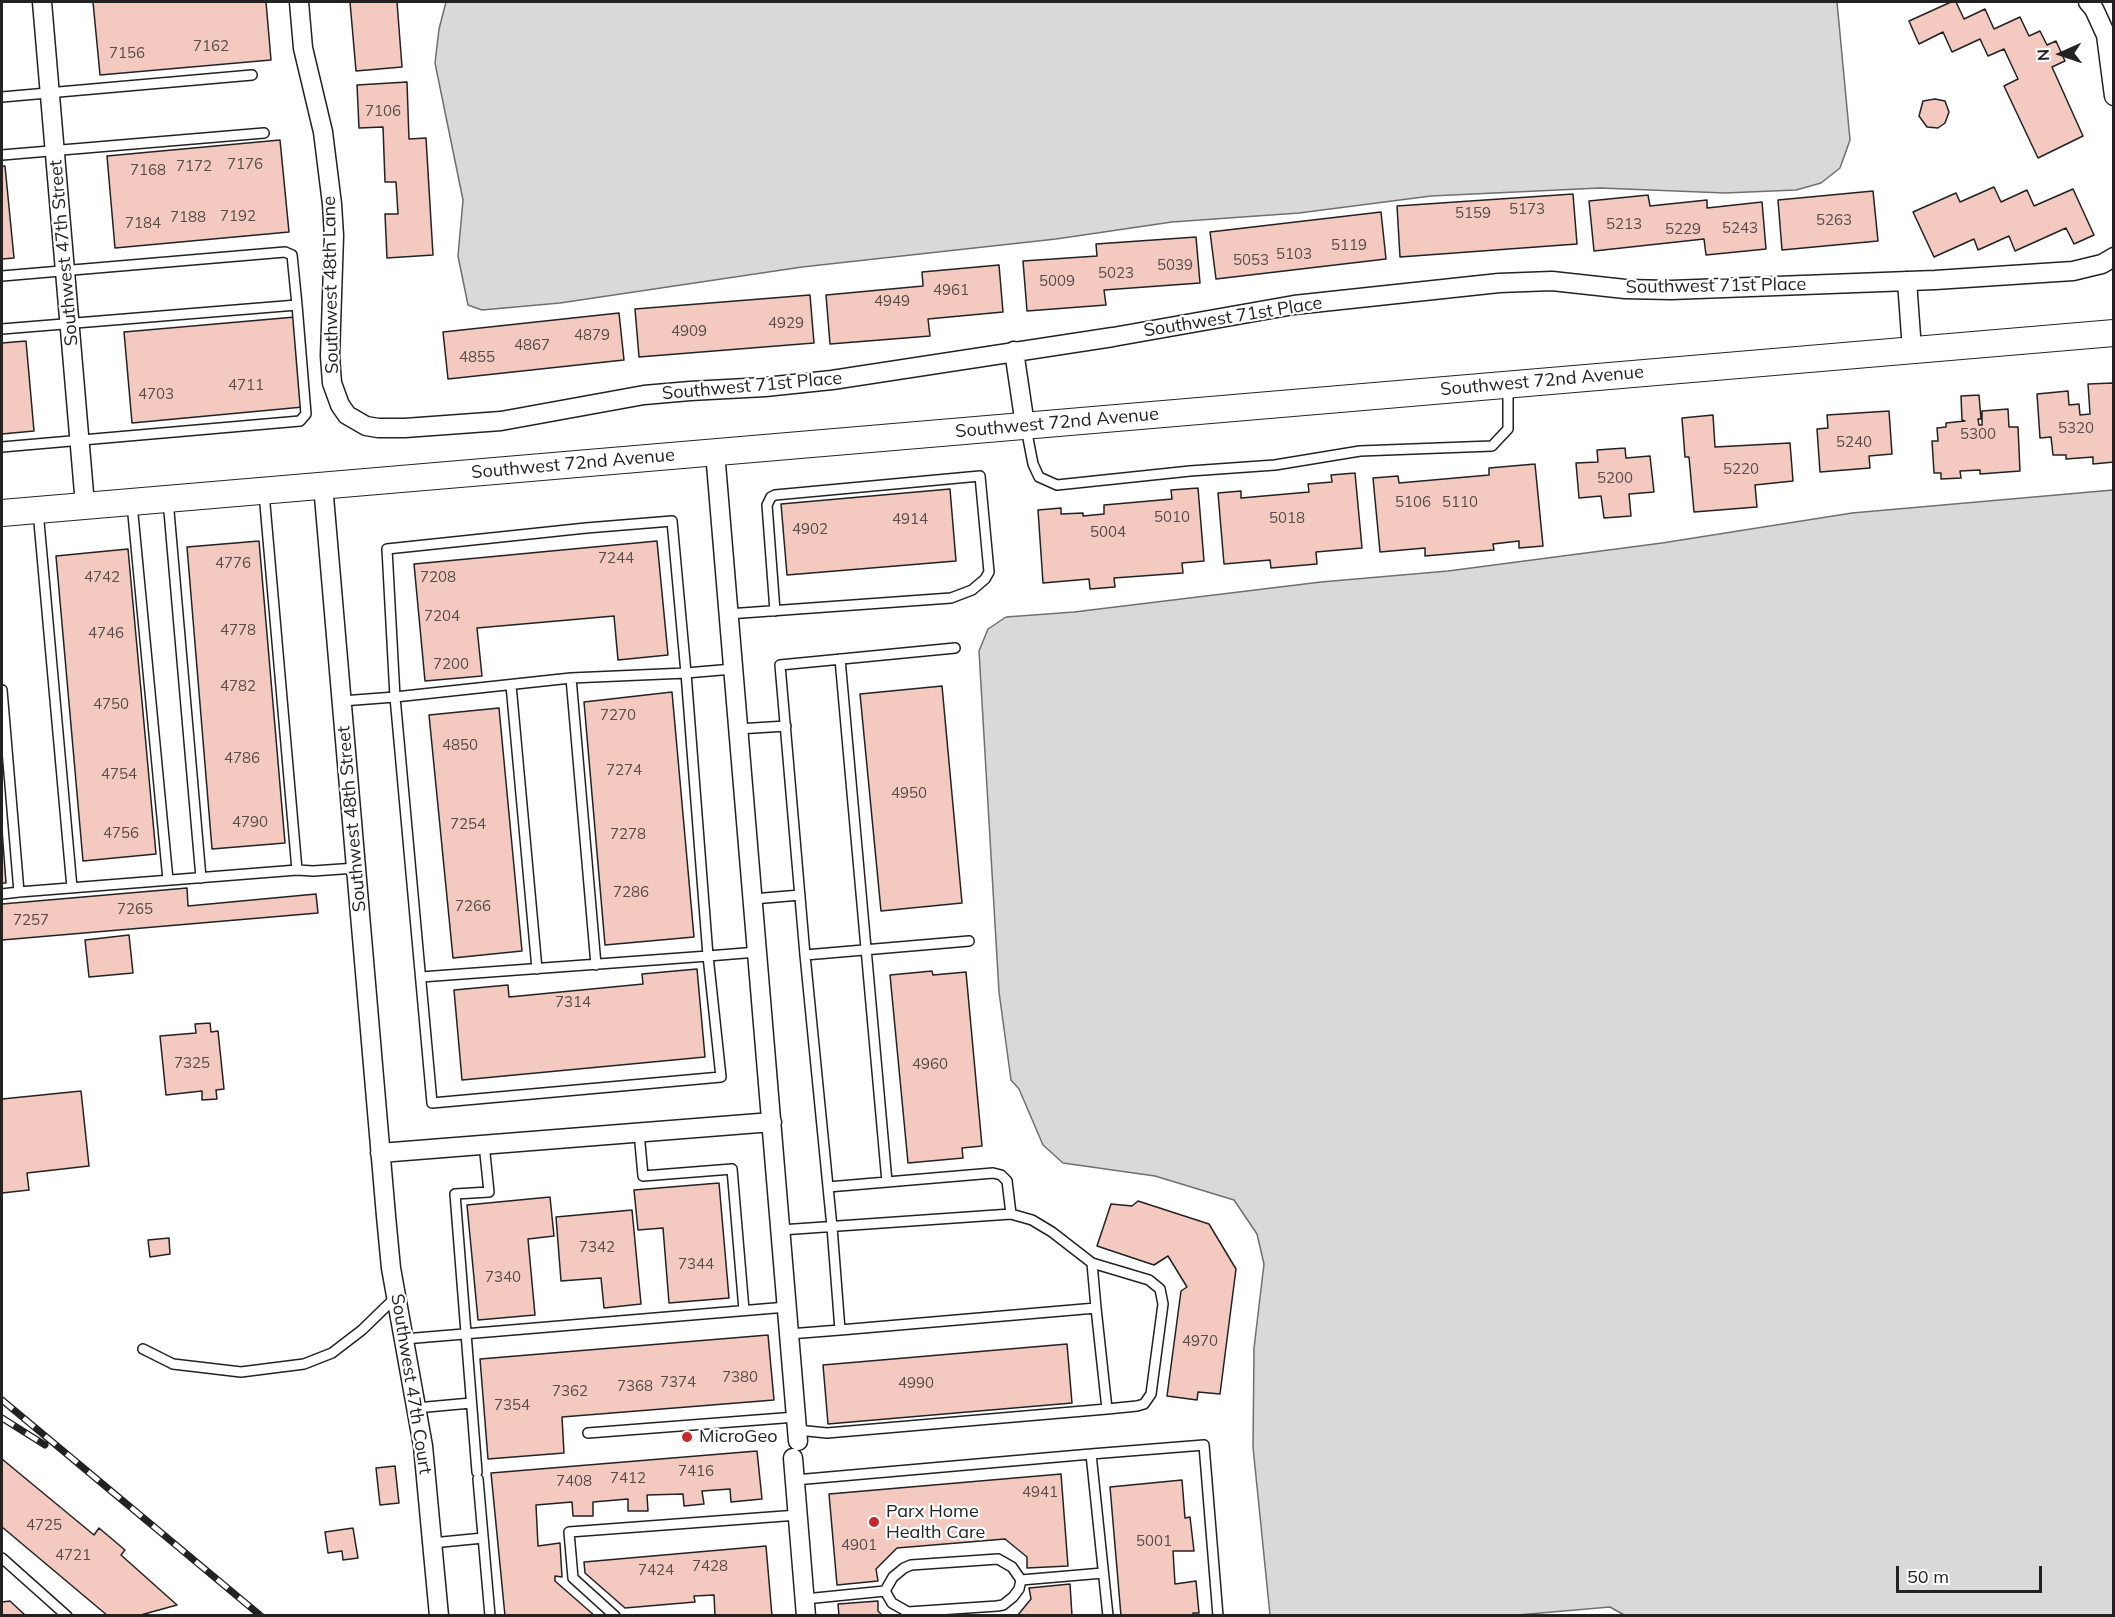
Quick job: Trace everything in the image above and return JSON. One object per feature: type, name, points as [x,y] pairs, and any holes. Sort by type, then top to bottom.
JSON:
[{"type":"street","name":"Southwest 47th Street","points":[[42,2],[86,505]]},
{"type":"street","name":"Southwest 48th Lane","points":[[299,2],[303,48],[323,132],[332,204],[334,236],[330,370],[340,405],[355,420]]},
{"type":"street","points":[[2088,2],[2094,9],[2106,35],[2114,96]]},
{"type":"street","name":"Southwest 71st Place","points":[[355,420],[366,426],[392,429],[501,421],[644,396],[801,384],[890,372],[1113,337],[1294,305],[1498,282],[1552,281],[1671,290],[1907,281],[2073,271],[2102,264],[2114,257]]},
{"type":"street","points":[[1907,281],[1912,350]]},
{"type":"street","name":"Southwest 72nd Avenue","points":[[2,513],[2114,333]]},
{"type":"street","points":[[1014,351],[1025,425]]},
{"type":"street","points":[[715,452],[797,1429]]},
{"type":"street","name":"Southwest 48th Street","points":[[322,485],[380,1153]]},
{"type":"street","points":[[380,1153],[772,1122]]},
{"type":"street","name":"Southwest 47th Court","points":[[380,1153],[396,1296],[426,1472],[439,1616]]},
{"type":"street","points":[[793,1458],[806,1607]]},
{"type":"lane","points":[[2,97],[252,75]]},
{"type":"lane","points":[[2,154],[264,133]]},
{"type":"lane","points":[[2,276],[285,252],[292,255],[306,414],[300,421],[2,447]]},
{"type":"lane","points":[[2,329],[297,305]]},
{"type":"lane","points":[[1025,425],[1033,464],[1039,477],[1057,485],[1275,465],[1360,451],[1492,446],[1508,429],[1508,384]]},
{"type":"lane","points":[[728,614],[951,598],[972,590],[985,579],[989,572],[980,476],[771,497],[767,505],[775,610]]},
{"type":"lane","points":[[264,490],[297,870]]},
{"type":"lane","points":[[168,498],[201,878]]},
{"type":"lane","points":[[132,501],[168,880]]},
{"type":"lane","points":[[38,510],[72,888]]},
{"type":"lane","points":[[672,521],[708,956],[721,1077],[432,1103],[395,697],[387,549],[672,521]]},
{"type":"lane","points":[[840,1330],[780,665],[955,648]]},
{"type":"lane","points":[[840,659],[887,1182]]},
{"type":"lane","points":[[342,700],[395,697],[572,678],[733,669]]},
{"type":"lane","points":[[572,678],[596,965]]},
{"type":"lane","points":[[511,685],[537,969]]},
{"type":"lane","points":[[2,690],[19,892]]},
{"type":"lane","points":[[738,729],[786,726]]},
{"type":"lane","points":[[2,894],[297,870],[356,868]]},
{"type":"lane","points":[[753,899],[800,895]]},
{"type":"lane","points":[[805,955],[969,941]]},
{"type":"lane","points":[[421,977],[757,952]]},
{"type":"lane","points":[[639,1132],[643,1176],[732,1169],[744,1310]]},
{"type":"lane","points":[[484,1144],[489,1192],[455,1194],[490,1616]]},
{"type":"lane","points":[[828,1187],[993,1173],[1007,1181],[1011,1214]]},
{"type":"lane","points":[[588,1433],[797,1429],[827,1433],[1137,1406],[1144,1404],[1151,1394],[1163,1304],[1160,1289],[1149,1280],[1092,1263],[1032,1220],[1011,1214],[781,1230]]},
{"type":"lane","points":[[1092,1263],[1107,1409]]},
{"type":"lane","points":[[143,1349],[173,1364],[242,1372],[304,1364],[332,1353],[362,1330],[396,1296]]},
{"type":"lane","points":[[404,1339],[787,1307]]},
{"type":"lane","points":[[789,1334],[1096,1308]]},
{"type":"lane","points":[[416,1408],[471,1403]]},
{"type":"lane","points":[[795,1480],[1204,1445],[1218,1616]]},
{"type":"lane","points":[[1091,1454],[1108,1616]]},
{"type":"lane","points":[[615,1616],[573,1578],[568,1532],[798,1515]]},
{"type":"lane","points":[[432,1543],[483,1538]]},
{"type":"lane","points":[[2,1558],[67,1616]]},
{"type":"lane","points":[[998,1559],[1006,1561],[1021,1580],[1019,1589],[1013,1597],[997,1606],[908,1612],[892,1603],[885,1592],[893,1577],[911,1565],[998,1559]]},
{"type":"lane","points":[[1021,1580],[1103,1573]]},
{"type":"lane","points":[[806,1607],[885,1592]]},
{"type":"shaded area","points":[[446,2],[1837,2],[1850,140],[1840,168],[1821,183],[1796,190],[1725,193],[1600,188],[1431,196],[1299,213],[1172,222],[1056,239],[802,267],[560,303],[482,310],[468,305],[458,256],[463,200],[435,63],[439,29]]},
{"type":"shaded area","points":[[2113,490],[2113,1615],[1626,1616],[1610,1607],[1506,1616],[1270,1615],[1253,1447],[1254,1348],[1264,1264],[1257,1234],[1234,1200],[1155,1176],[1063,1163],[1043,1145],[1019,1089],[1011,1080],[999,992],[979,651],[988,629],[1006,617],[1074,612],[1321,582],[1448,571],[1662,543],[1852,513]]},
{"type":"building","points":[[93,2],[266,2],[271,60],[100,75]]},
{"type":"building","points":[[350,2],[397,2],[402,67],[356,71]]},
{"type":"building","points":[[1951,2],[1956,2],[1964,19],[1985,9],[1994,29],[2020,17],[2029,36],[2040,31],[2047,45],[2056,41],[2065,61],[2052,67],[2083,136],[2038,158],[2004,86],[2018,79],[2004,49],[1988,56],[1980,39],[1952,52],[1943,32],[1919,44],[1909,21]]},
{"type":"building","points":[[407,82],[409,139],[426,138],[433,255],[387,258],[385,214],[398,214],[396,182],[385,182],[383,127],[359,128],[357,85]]},
{"type":"building","points":[[1935,99],[1945,101],[1949,112],[1945,123],[1938,128],[1927,127],[1919,116],[1923,101]]},
{"type":"building","points":[[280,140],[289,232],[115,248],[107,156]]},
{"type":"building","points":[[2,166],[5,166],[14,258],[2,259]]},
{"type":"building","points":[[1994,187],[2001,202],[2027,190],[2034,206],[2073,189],[2094,235],[2074,244],[2066,228],[2015,251],[2009,236],[1978,250],[1974,239],[1934,257],[1913,212],[1956,193],[1960,202]]},
{"type":"building","points":[[1873,191],[1878,241],[1782,250],[1778,200]]},
{"type":"building","points":[[1573,194],[1577,244],[1400,257],[1397,206]]},
{"type":"building","points":[[1648,195],[1650,206],[1707,200],[1707,208],[1762,202],[1766,249],[1706,255],[1704,239],[1594,251],[1589,201]]},
{"type":"building","points":[[1381,212],[1386,259],[1216,279],[1210,232]]},
{"type":"building","points":[[1196,237],[1200,283],[1104,290],[1106,305],[1027,311],[1023,261],[1097,256],[1096,244]]},
{"type":"building","points":[[999,265],[1003,312],[928,319],[930,336],[830,344],[826,295],[923,286],[922,272]]},
{"type":"building","points":[[810,295],[814,343],[639,357],[635,309]]},
{"type":"building","points":[[619,313],[624,360],[448,379],[443,332]]},
{"type":"building","points":[[295,317],[303,407],[132,423],[124,332]]},
{"type":"building","points":[[26,341],[34,431],[2,434],[2,343]]},
{"type":"building","points":[[2113,383],[2114,462],[2093,464],[2093,457],[2066,459],[2066,455],[2053,455],[2051,437],[2040,438],[2037,394],[2068,391],[2069,405],[2079,404],[2080,415],[2090,414],[2088,384]]},
{"type":"building","points":[[1979,395],[1981,419],[1978,419],[1979,425],[1982,425],[1982,411],[2008,409],[2009,427],[2018,427],[2020,471],[1980,474],[1980,470],[1960,471],[1961,478],[1941,479],[1941,473],[1934,473],[1932,441],[1938,441],[1937,428],[1946,427],[1946,423],[1965,421],[1962,420],[1961,396]]},
{"type":"building","points":[[1889,411],[1892,454],[1869,456],[1870,468],[1820,472],[1817,429],[1828,428],[1827,415]]},
{"type":"building","points":[[1713,415],[1715,447],[1790,443],[1793,481],[1755,485],[1757,507],[1694,512],[1689,457],[1685,457],[1682,418]]},
{"type":"building","points":[[1625,448],[1626,458],[1650,456],[1654,492],[1629,494],[1631,516],[1604,518],[1601,496],[1579,498],[1576,463],[1598,462],[1597,450]]},
{"type":"building","points":[[1535,464],[1543,546],[1519,548],[1519,541],[1493,544],[1494,550],[1425,556],[1425,548],[1380,552],[1373,478],[1398,476],[1399,483],[1489,475],[1489,468]]},
{"type":"building","points":[[1355,473],[1362,548],[1316,552],[1317,564],[1271,568],[1270,560],[1224,564],[1218,493],[1241,491],[1241,498],[1309,492],[1308,484],[1332,482],[1331,475]]},
{"type":"building","points":[[1198,488],[1204,561],[1182,563],[1183,573],[1114,578],[1115,587],[1090,589],[1089,579],[1043,583],[1038,510],[1061,508],[1061,514],[1083,513],[1083,516],[1104,514],[1104,505],[1172,499],[1171,490]]},
{"type":"building","points":[[950,489],[956,561],[787,575],[781,504]]},
{"type":"building","points":[[259,541],[285,843],[212,849],[187,547]]},
{"type":"building","points":[[657,541],[668,655],[618,660],[614,616],[477,628],[482,676],[425,681],[414,564]]},
{"type":"building","points":[[128,549],[156,854],[83,861],[56,556]]},
{"type":"building","points":[[942,686],[962,903],[881,911],[860,694]]},
{"type":"building","points":[[672,692],[694,937],[605,945],[584,702]]},
{"type":"building","points":[[499,708],[522,951],[453,958],[429,715]]},
{"type":"building","points":[[2,830],[6,883],[2,883]]},
{"type":"building","points":[[187,888],[188,906],[316,894],[318,913],[2,940],[2,904]]},
{"type":"building","points":[[129,935],[133,973],[89,977],[85,940]]},
{"type":"building","points":[[697,969],[705,1057],[462,1080],[454,990],[508,985],[509,997],[643,984],[642,974]]},
{"type":"building","points":[[932,971],[933,975],[966,972],[982,1146],[962,1148],[963,1158],[908,1163],[890,975]]},
{"type":"building","points":[[210,1023],[211,1032],[218,1031],[224,1089],[216,1090],[217,1099],[202,1100],[202,1091],[166,1095],[160,1036],[196,1033],[195,1024]]},
{"type":"building","points":[[81,1091],[89,1166],[27,1173],[29,1190],[2,1193],[2,1099]]},
{"type":"building","points":[[719,1183],[729,1298],[669,1303],[663,1228],[638,1230],[634,1190]]},
{"type":"building","points":[[550,1197],[554,1236],[528,1239],[535,1315],[478,1320],[467,1205]]},
{"type":"building","points":[[1138,1201],[1209,1224],[1236,1269],[1220,1394],[1198,1392],[1197,1400],[1167,1396],[1181,1291],[1187,1287],[1168,1256],[1154,1265],[1097,1246],[1111,1204],[1132,1206]]},
{"type":"building","points":[[632,1210],[641,1304],[604,1308],[601,1278],[561,1281],[556,1217]]},
{"type":"building","points":[[169,1238],[170,1254],[150,1257],[148,1240]]},
{"type":"building","points":[[768,1335],[774,1400],[562,1417],[564,1453],[488,1459],[480,1359]]},
{"type":"building","points":[[1067,1344],[1072,1403],[828,1424],[823,1365]]},
{"type":"building","points":[[757,1451],[762,1499],[731,1502],[730,1489],[702,1491],[704,1504],[684,1506],[683,1494],[647,1495],[648,1511],[628,1511],[628,1499],[593,1502],[593,1516],[573,1516],[572,1502],[536,1505],[538,1546],[560,1543],[562,1577],[555,1576],[555,1581],[595,1616],[505,1616],[491,1473]]},
{"type":"building","points":[[2,1459],[94,1535],[99,1528],[125,1550],[121,1555],[177,1605],[137,1616],[108,1616],[2,1527]]},
{"type":"building","points":[[395,1466],[399,1503],[380,1505],[376,1468]]},
{"type":"building","points":[[1061,1474],[1068,1566],[1027,1568],[1027,1557],[1005,1539],[897,1548],[876,1569],[878,1581],[837,1585],[829,1494]]},
{"type":"building","points":[[1182,1480],[1185,1518],[1190,1517],[1194,1551],[1173,1551],[1175,1584],[1196,1581],[1199,1613],[1193,1613],[1193,1616],[1121,1616],[1110,1487]]},
{"type":"building","points":[[353,1528],[358,1558],[343,1560],[342,1551],[328,1553],[325,1532]]},
{"type":"building","points":[[766,1546],[772,1616],[715,1616],[714,1595],[694,1596],[695,1602],[625,1608],[585,1573],[584,1562]]},
{"type":"building","points":[[1070,1584],[1072,1616],[1017,1616],[1031,1599],[1029,1588]]},
{"type":"building","points":[[10,1601],[26,1616],[2,1616],[2,1602]]},
{"type":"building","points":[[878,1601],[878,1611],[883,1616],[839,1616],[838,1604]]},
{"type":"railway","points":[[2,1400],[261,1616]]},
{"type":"railway","points":[[2,1418],[45,1445]]},
{"type":"place","name":"MicroGeo","points":[[687,1437]]},
{"type":"place","name":"Parx Home Health Care","points":[[874,1522]]}]
